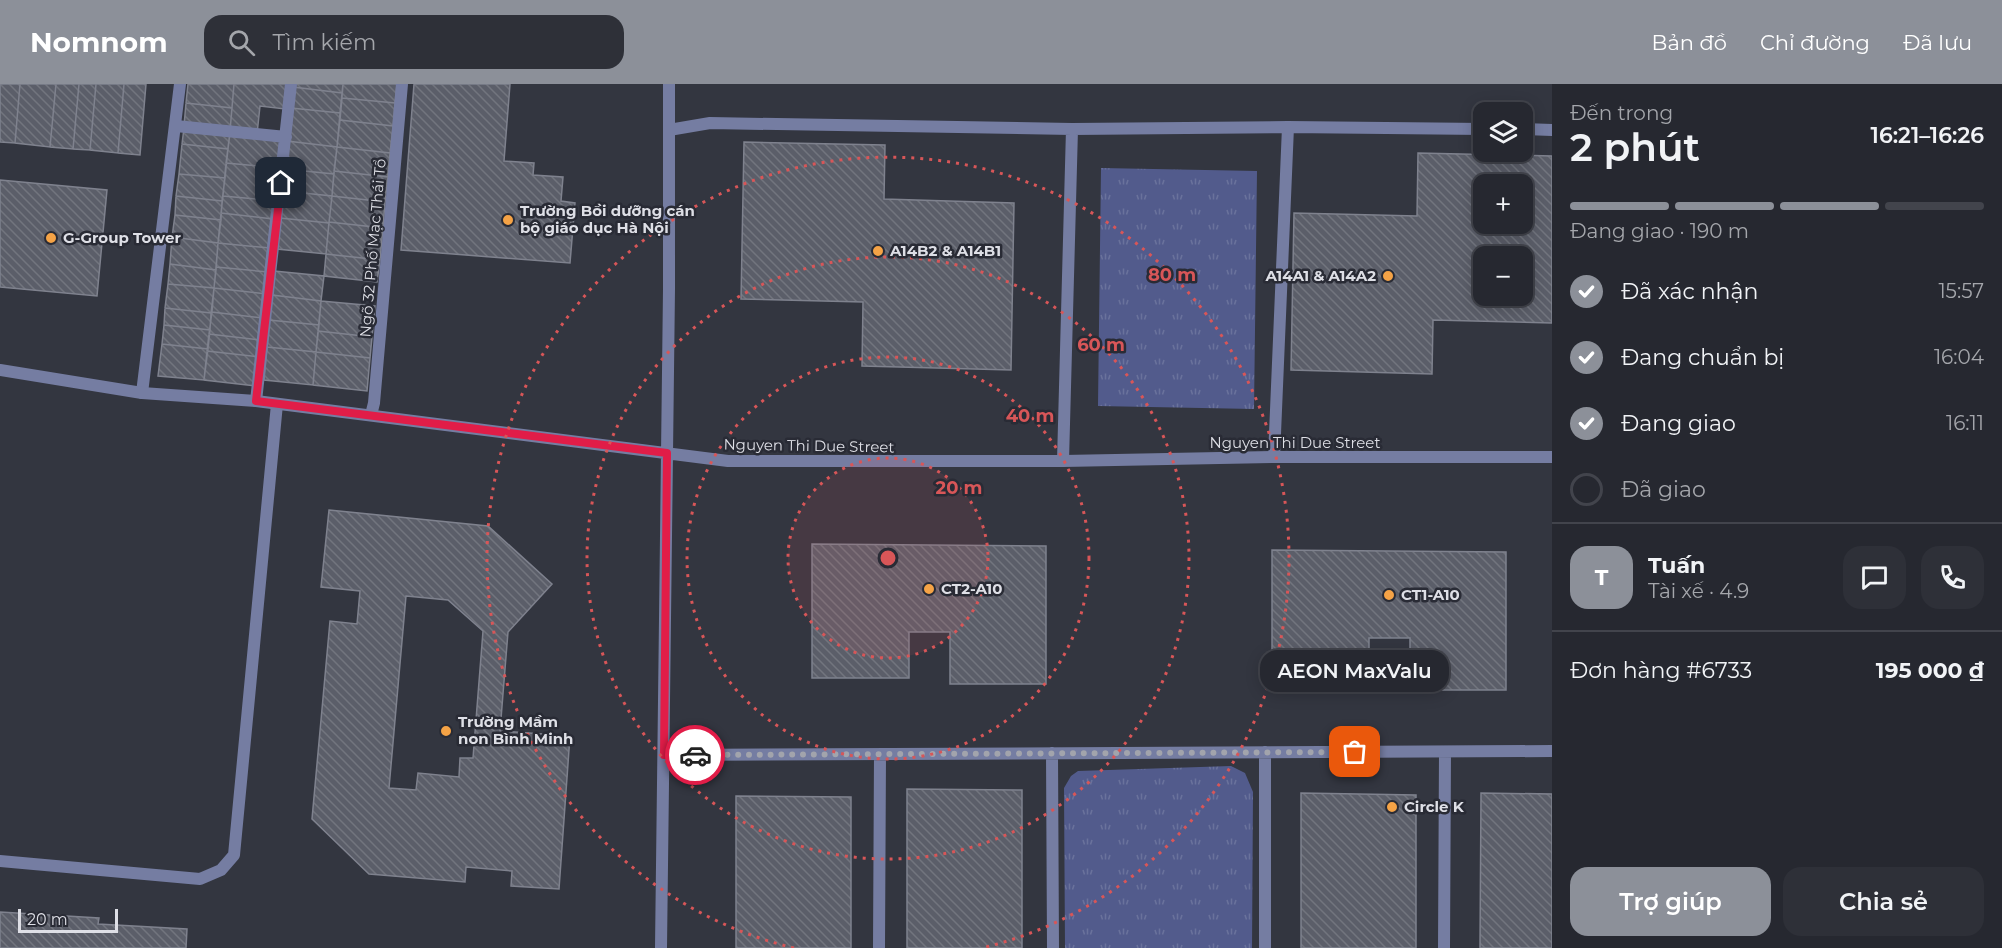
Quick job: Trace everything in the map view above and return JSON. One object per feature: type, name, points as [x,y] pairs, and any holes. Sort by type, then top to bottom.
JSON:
[{"type":"street","points":[[142,393],[180,84]]},
{"type":"street","points":[[256,401],[291,84]]},
{"type":"street","name":"Ngõ 32 Phố Mạc Thái Tổ","points":[[371,414],[374,404],[402,84]]},
{"type":"street","points":[[662,948],[669,84]]},
{"type":"street","points":[[669,130],[710,123],[1072,129],[1288,127],[1473,129]]},
{"type":"street","points":[[176,126],[286,137]]},
{"type":"street","points":[[1274,457],[1288,127]]},
{"type":"street","points":[[1063,461],[1072,129]]},
{"type":"street","points":[[1533,129],[1552,130]]},
{"type":"street","name":"Nguyen Thi Due Street","points":[[0,370],[142,393],[256,401],[371,414],[728,461],[1552,457]]},
{"type":"street","points":[[0,861],[200,879],[220,870],[234,855],[277,404]]},
{"type":"street","points":[[1265,752],[1265,948]]},
{"type":"street","points":[[1444,948],[1445,752]]},
{"type":"street","points":[[664,755],[1552,752]]},
{"type":"street","points":[[1052,753],[1053,948]]},
{"type":"street","points":[[879,948],[880,754]]},
{"type":"green space","points":[[1101,168],[1257,171],[1254,409],[1098,406]]},
{"type":"green space","points":[[1231,766],[1245,773],[1253,792],[1252,948],[1065,948],[1064,788],[1071,776],[1078,771]]},
{"type":"building","points":[[0,84],[20,84],[15,143],[0,142]]},
{"type":"building","points":[[20,84],[56,84],[50,147],[15,143]]},
{"type":"building","points":[[56,84],[79,84],[73,149],[50,147]]},
{"type":"building","points":[[79,84],[96,84],[90,150],[73,149]]},
{"type":"building","points":[[96,84],[124,84],[118,153],[90,150]]},
{"type":"building","points":[[124,84],[146,84],[140,155],[118,153]]},
{"type":"building","points":[[188,84],[234,84],[232,108],[186,103]]},
{"type":"building","points":[[234,84],[287,84],[285,109],[260,106],[257,134],[230,131]]},
{"type":"building","points":[[293,84],[343,84],[342,93],[293,87]]},
{"type":"building","points":[[343,84],[397,84],[395,103],[342,98]]},
{"type":"building","points":[[414,84],[510,84],[504,161],[534,163],[533,175],[563,177],[561,201],[575,203],[570,263],[401,250]]},
{"type":"building","points":[[293,87],[342,93],[340,113],[291,108]]},
{"type":"building","points":[[342,98],[395,103],[393,126],[340,120]]},
{"type":"building","points":[[186,103],[232,108],[230,131],[184,126]]},
{"type":"building","points":[[291,108],[340,113],[337,147],[287,141]]},
{"type":"building","points":[[340,120],[393,126],[390,153],[337,147]]},
{"type":"building","points":[[184,128],[230,133],[228,149],[182,144]]},
{"type":"building","points":[[230,132],[282,137],[279,168],[226,163]]},
{"type":"building","points":[[287,141],[337,147],[334,174],[284,169]]},
{"type":"building","name":"A14B2 & A14B1","points":[[744,142],[885,145],[884,199],[1014,203],[1011,370],[862,366],[863,302],[741,299]]},
{"type":"building","points":[[182,144],[228,149],[225,178],[179,174]]},
{"type":"building","points":[[337,147],[390,153],[388,177],[334,171]]},
{"type":"building","name":"A14A1 & A14A2","points":[[1418,153],[1473,154],[1473,162],[1533,162],[1533,156],[1552,156],[1552,323],[1433,320],[1432,374],[1291,370],[1294,213],[1417,216]]},
{"type":"building","points":[[226,163],[279,168],[276,201],[223,196]]},
{"type":"building","points":[[284,169],[334,174],[332,196],[283,191]]},
{"type":"building","points":[[334,171],[388,177],[385,202],[332,196]]},
{"type":"building","points":[[179,174],[225,178],[222,201],[176,196]]},
{"type":"building","name":"G-Group Tower","points":[[0,180],[107,190],[97,296],[0,287]]},
{"type":"building","points":[[283,191],[332,196],[329,223],[280,218]]},
{"type":"building","points":[[176,196],[222,201],[221,220],[175,215]]},
{"type":"building","points":[[223,196],[276,201],[273,219],[221,213]]},
{"type":"building","points":[[332,196],[385,202],[383,228],[329,222]]},
{"type":"building","points":[[221,213],[273,219],[270,248],[218,243]]},
{"type":"building","points":[[175,215],[221,220],[218,243],[172,237]]},
{"type":"building","points":[[280,218],[329,223],[326,254],[277,249]]},
{"type":"building","points":[[329,222],[383,228],[380,260],[326,254]]},
{"type":"building","points":[[172,237],[218,243],[216,270],[170,264]]},
{"type":"building","points":[[218,243],[270,248],[268,272],[216,267]]},
{"type":"building","points":[[326,254],[380,260],[377,282],[324,276]]},
{"type":"building","points":[[170,264],[216,270],[214,288],[168,284]]},
{"type":"building","points":[[216,267],[268,272],[266,294],[214,288]]},
{"type":"building","points":[[274,271],[324,276],[321,301],[272,295]]},
{"type":"building","points":[[168,284],[214,288],[211,313],[165,308]]},
{"type":"building","points":[[214,288],[266,294],[263,318],[212,312]]},
{"type":"building","points":[[272,295],[321,301],[319,325],[269,320]]},
{"type":"building","points":[[321,301],[375,306],[372,337],[318,331]]},
{"type":"building","points":[[165,308],[211,313],[210,330],[164,325]]},
{"type":"building","points":[[212,312],[263,318],[261,340],[209,334]]},
{"type":"building","points":[[269,320],[319,325],[316,352],[267,347]]},
{"type":"building","points":[[164,325],[210,330],[208,349],[162,344]]},
{"type":"building","points":[[318,331],[372,337],[370,358],[316,352]]},
{"type":"building","points":[[209,334],[261,340],[260,357],[207,351]]},
{"type":"building","points":[[162,344],[208,349],[204,380],[158,376]]},
{"type":"building","points":[[267,347],[316,352],[313,385],[264,380]]},
{"type":"building","points":[[207,351],[260,357],[256,386],[204,380]]},
{"type":"building","points":[[316,352],[370,358],[367,391],[313,385]]},
{"type":"building","points":[[329,510],[488,526],[552,584],[508,632],[500,731],[570,736],[559,889],[511,886],[512,871],[466,867],[465,882],[369,874],[312,819],[330,621],[357,624],[360,591],[321,587]],"holes":[[[406,596],[448,600],[483,631],[473,758],[460,758],[459,777],[418,773],[416,790],[389,788]]]},
{"type":"building","name":"CT2-A10","points":[[812,544],[1046,546],[1046,684],[950,684],[950,632],[909,632],[909,678],[812,678]]},
{"type":"building","name":"CT1-A10","points":[[1272,550],[1506,552],[1506,690],[1410,690],[1410,638],[1369,638],[1369,685],[1272,684]]},
{"type":"building","points":[[907,789],[1022,790],[1022,948],[907,948]]},
{"type":"building","points":[[1301,793],[1416,795],[1416,948],[1301,948]]},
{"type":"building","points":[[1481,793],[1552,794],[1552,948],[1480,948]]},
{"type":"building","points":[[736,796],[851,797],[851,948],[736,948]]},
{"type":"building","points":[[0,912],[99,918],[98,924],[187,929],[186,948],[0,948]]},
{"type":"way so far","points":[[695,755],[1355,752]]},
{"type":"place","name":"Trường Bồi dưỡng cán bộ giáo dục Hà Nội","points":[[508,220]]},
{"type":"place","name":"G-Group Tower","points":[[51,238]]},
{"type":"place","name":"A14B2 & A14B1","points":[[878,251]]},
{"type":"place","name":"A14A1 & A14A2","points":[[1388,276]]},
{"type":"place","name":"CT2-A10","points":[[929,589]]},
{"type":"place","name":"CT1-A10","points":[[1389,595]]},
{"type":"place","name":"Trường Mầm non Bình Minh","points":[[446,731]]},
{"type":"place","name":"AEON MaxValu","points":[[1355,752]]},
{"type":"place","name":"Circle K","points":[[1392,807]]},
{"type":"route","points":[[281,183],[256,401],[667,453],[664,755],[695,755]]}]
